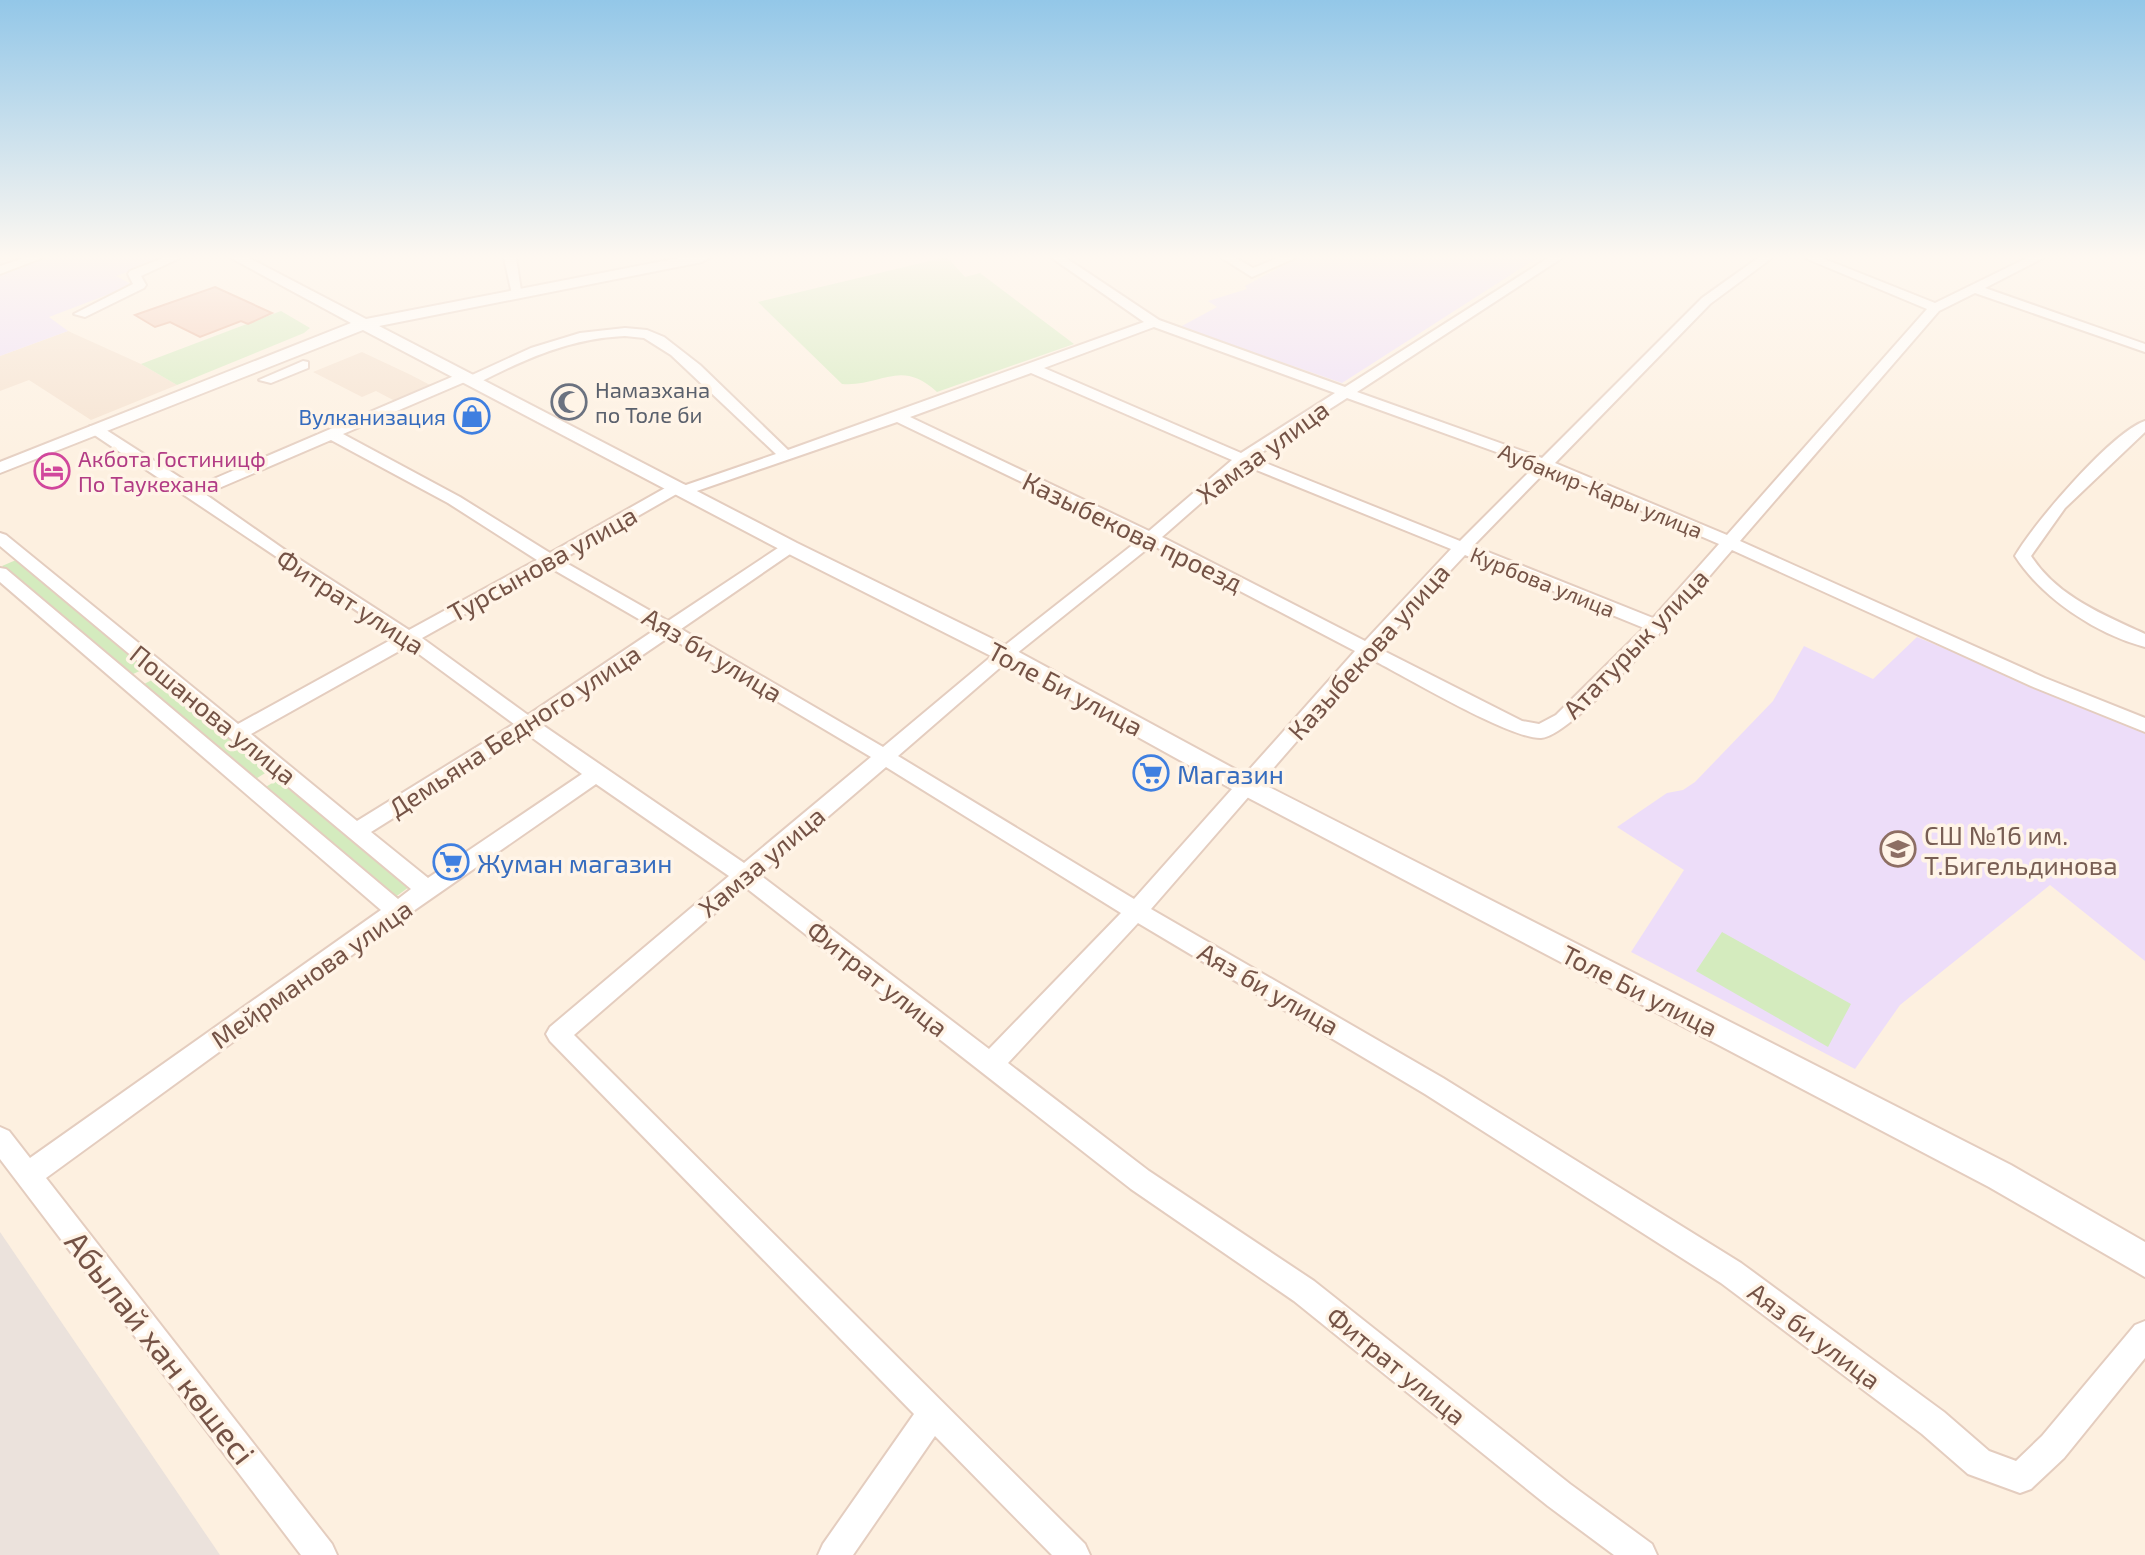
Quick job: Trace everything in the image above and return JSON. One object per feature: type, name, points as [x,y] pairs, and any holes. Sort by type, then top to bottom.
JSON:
[{"type":"street","points":[[0,468],[347,337],[355,331]]},
{"type":"street","name":"Толе Би улица","points":[[376,331],[790,547],[1005,654],[1248,787],[2000,1176],[2145,1260]]},
{"type":"street","points":[[194,493],[538,351],[610,331]]},
{"type":"street","points":[[618,331],[650,334],[742,410],[784,454]]},
{"type":"street","name":"Турсынова улица","points":[[237,733],[470,601],[551,561],[682,488],[898,417],[1133,331]]},
{"type":"street","name":"Аубакир-Кары улица","points":[[1175,331],[1547,465],[1644,504],[2038,682],[2145,725]]},
{"type":"street","name":"Хамза улица","points":[[1074,1555],[558,1034],[1005,654],[1151,538],[1242,459],[1441,331]]},
{"type":"street","name":"Казыбекова улица","points":[[990,1065],[1136,911],[1365,651],[1462,548],[1677,331]]},
{"type":"street","name":"Ататурык улица","points":[[1365,651],[1518,727],[1541,731],[1563,720],[1656,626],[1915,331]]},
{"type":"street","points":[[2095,331],[2145,348]]},
{"type":"street","points":[[266,380],[303,365]]},
{"type":"street","name":"Курбова улица","points":[[1032,368],[1242,459],[1656,626]]},
{"type":"street","name":"Казыбекова проезд","points":[[898,417],[1151,538],[1365,651]]},
{"type":"street","points":[[2145,425],[2065,502],[2029,542],[2023,556],[2031,573],[2059,598],[2145,641]]},
{"type":"street","points":[[0,478],[100,432]]},
{"type":"street","name":"Фитрат улица","points":[[100,432],[408,637],[596,774],[745,875],[1140,1180],[1304,1291],[1559,1495],[1641,1555]]},
{"type":"street","name":"Аяз би улица","points":[[331,434],[454,500],[1136,911],[1434,1086],[1731,1273],[1933,1423],[1979,1463],[2020,1478],[2053,1447],[2145,1335]]},
{"type":"street","name":"Пошанова улица","points":[[0,538],[427,890]]},
{"type":"street","name":"Демьяна Бедного улица","points":[[357,831],[527,725],[790,547]]},
{"type":"street","name":"Пошанова улица","points":[[0,573],[397,911]]},
{"type":"street","name":"Мейрманова улица","points":[[28,1175],[397,911],[596,774]]},
{"type":"street","name":"Абылай хан көшесі","points":[[0,1139],[321,1555]]},
{"type":"street","points":[[834,1555],[932,1414]]},
{"type":"shaded area","points":[[0,331],[68,331],[0,356]]},
{"type":"shaded area","points":[[68,331],[141,364],[177,385],[91,420],[29,380],[0,391],[0,356]]},
{"type":"shaded area","points":[[1190,331],[1424,331],[1342,383]]},
{"type":"shaded area","points":[[362,352],[432,386],[395,401],[376,391],[362,397],[313,372]]},
{"type":"shaded area","name":"СШ №16 им. Т.Бигельдинова","points":[[1917,637],[2145,732],[2145,961],[2050,885],[1900,1005],[1855,1069],[1631,952],[1684,870],[1617,827],[1667,793],[1683,790],[1695,782],[1773,701],[1804,646],[1873,679]]},
{"type":"shaded area","points":[[0,1232],[220,1555],[0,1555]]},
{"type":"green space","points":[[229,331],[307,331],[177,385],[141,364]]},
{"type":"green space","points":[[787,331],[1056,331],[1074,344],[937,392],[924,382],[901,375],[842,384]]},
{"type":"green space","points":[[16,560],[146,668],[131,675],[2,566]]},
{"type":"green space","points":[[158,677],[270,770],[254,780],[142,685]]},
{"type":"green space","points":[[279,779],[409,887],[394,898],[264,788]]},
{"type":"green space","points":[[1722,932],[1851,1004],[1828,1047],[1696,971]]},
{"type":"building","points":[[187,331],[216,331],[200,337]]},
{"type":"place","name":"Намазхана по Толе би","points":[[569,402]]},
{"type":"place","name":"Вулканизация","points":[[472,416]]},
{"type":"place","name":"Акбота Гостиницф По Таукехана","points":[[52,471]]},
{"type":"place","name":"Магазин","points":[[1151,773]]},
{"type":"place","name":"СШ №16 им. Т.Бигельдинова","points":[[1898,849]]},
{"type":"place","name":"Жуман магазин","points":[[451,862]]}]
